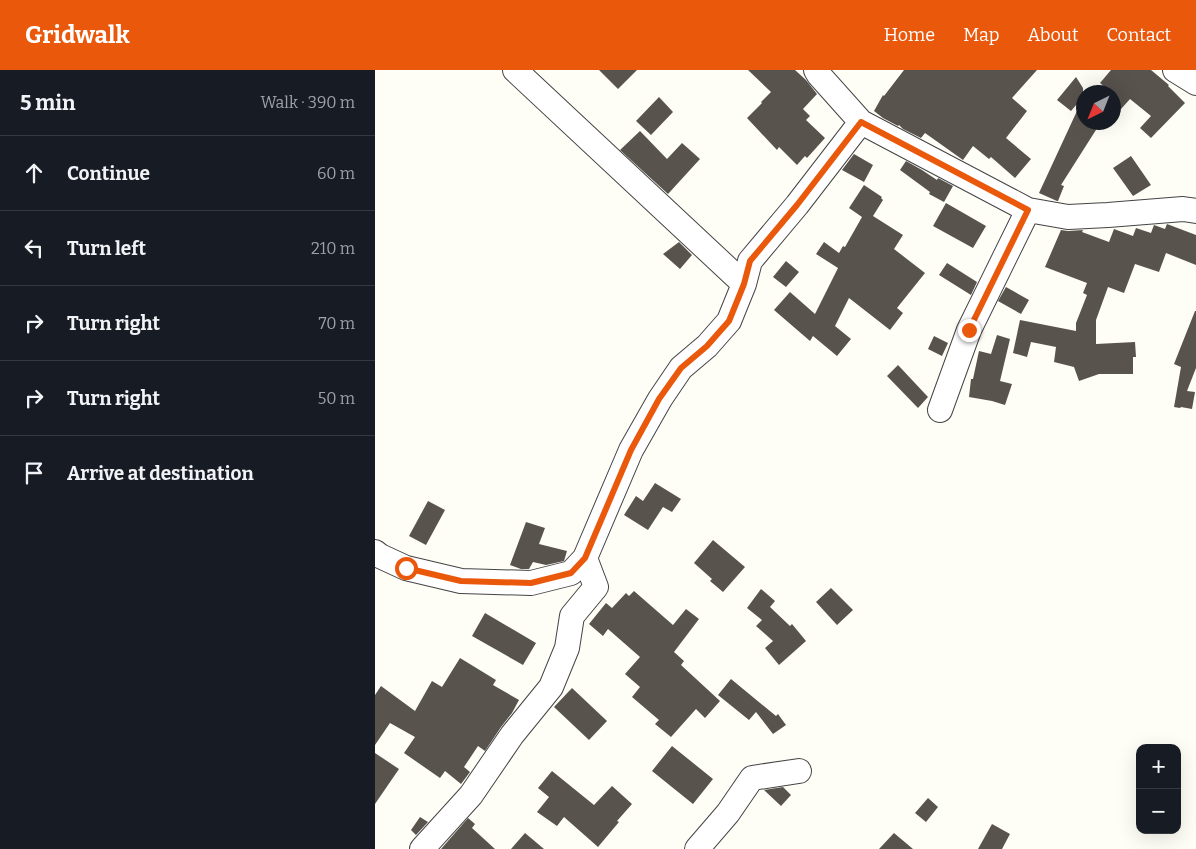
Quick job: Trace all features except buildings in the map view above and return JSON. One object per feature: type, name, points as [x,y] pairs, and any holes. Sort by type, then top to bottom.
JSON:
[{"type":"street","points":[[515,70],[744,284]]},
{"type":"street","points":[[816,70],[861,122],[1028,210],[1068,217],[1108,215],[1192,204]]},
{"type":"street","points":[[1175,70],[1196,83]]},
{"type":"street","points":[[375,552],[406,568],[461,581],[531,583],[578,566],[631,450],[659,399],[681,368],[707,346],[729,321],[744,284],[750,261],[797,205],[861,122]]},
{"type":"street","points":[[940,410],[969,330],[1028,210]]},
{"type":"street","points":[[422,849],[471,796],[512,735],[551,687],[567,648],[572,616],[596,587],[578,566]]},
{"type":"street","points":[[697,849],[728,813],[752,778],[799,771]]},
{"type":"route","points":[[406,568],[461,581],[531,583],[571,573],[585,558],[591,547],[631,450],[659,399],[681,368],[707,346],[729,321],[744,284],[750,261],[797,205],[861,122],[1028,210],[969,330]]}]
